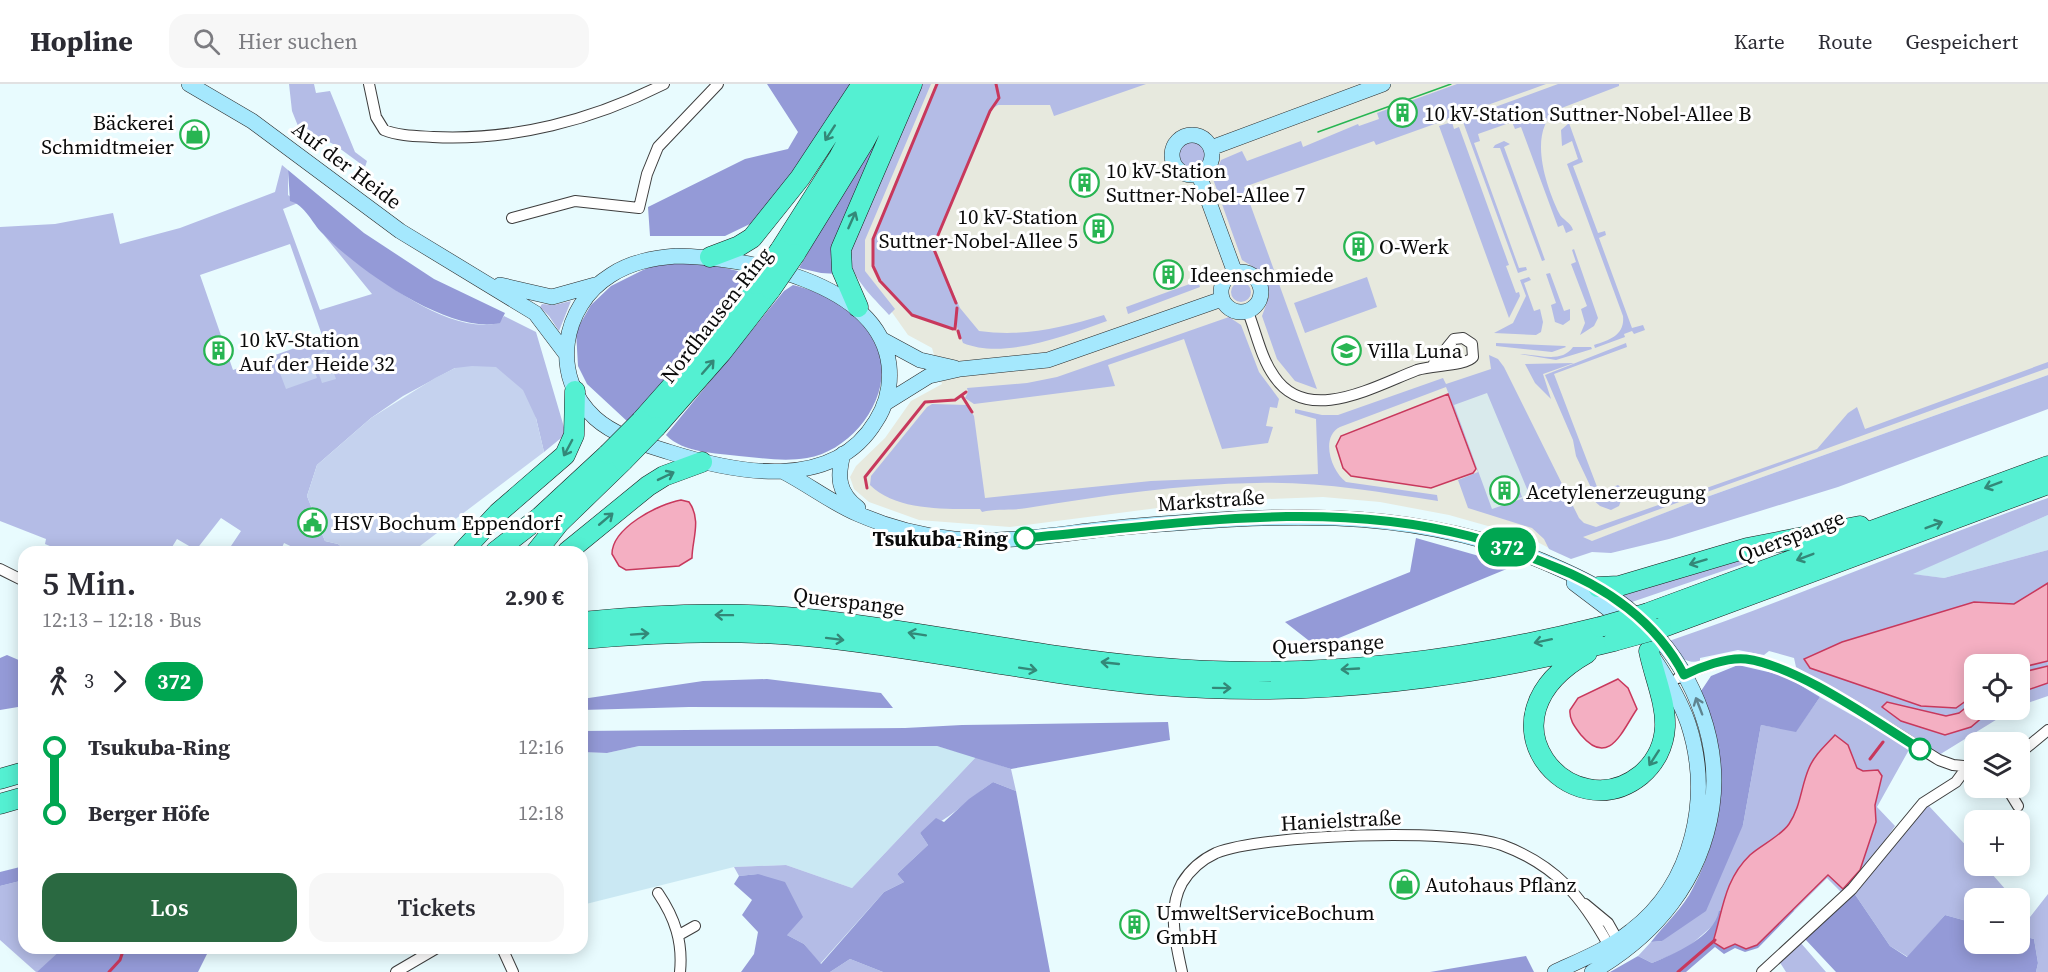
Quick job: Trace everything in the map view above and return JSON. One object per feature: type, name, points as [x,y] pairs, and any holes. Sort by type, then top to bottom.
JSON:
[{"type":"highway","points":[[710,257],[739,246],[752,238],[800,178],[862,84]]},
{"type":"highway","name":"Nordhausen-Ring","points":[[788,252],[879,84]]},
{"type":"highway","name":"Nordhausen-Ring","points":[[616,458],[648,424],[711,342],[763,287],[864,142],[895,84]]},
{"type":"highway","points":[[858,307],[842,270],[841,249],[912,84]]},
{"type":"highway","points":[[468,546],[498,513],[565,455],[574,435],[575,391]]},
{"type":"highway","points":[[541,546],[616,458]]},
{"type":"highway","points":[[503,546],[616,458]]},
{"type":"highway","points":[[574,546],[648,486],[664,476],[702,462]]},
{"type":"highway","name":"Querspange","points":[[588,639],[677,632],[776,634],[867,643],[1121,681],[1259,689],[1342,686],[1442,676],[1513,665],[1614,641],[1654,621],[1779,567],[2048,466]]},
{"type":"highway","name":"Querspange","points":[[588,622],[681,615],[781,617],[872,627],[1100,662],[1168,669],[1261,672],[1358,668],[1433,660],[1511,647],[1599,627],[1654,621],[2048,484]]},
{"type":"highway","points":[[1598,587],[1619,586],[1747,548],[1919,513]]},
{"type":"highway","points":[[1614,641],[1590,651],[1562,669],[1550,679],[1538,699],[1534,734],[1538,749],[1553,771],[1577,786],[1605,789],[1626,784],[1646,771],[1660,750],[1665,719],[1649,651]]},
{"type":"highway","points":[[0,772],[18,766]]},
{"type":"highway","points":[[0,779],[18,774]]},
{"type":"highway","points":[[0,804],[18,799]]},
{"type":"highway","points":[[0,813],[18,808]]},
{"type":"main road","points":[[1211,148],[1383,84]]},
{"type":"main road","name":"Auf der Heide","points":[[200,86],[252,121],[400,231],[535,313],[566,354]]},
{"type":"main road","points":[[1191,135],[1201,137],[1211,148],[1211,165],[1199,175],[1188,176],[1179,171],[1173,162],[1174,147],[1180,139],[1191,135]]},
{"type":"main road","points":[[1199,175],[1235,273]]},
{"type":"main road","points":[[676,256],[710,257],[754,266],[822,286],[858,307],[870,319],[883,340],[890,375],[884,404],[866,435],[843,454],[817,465],[784,472],[747,471],[702,462],[651,446],[610,429],[594,417],[575,391],[566,354],[570,324],[576,310],[597,284],[623,268],[648,260],[676,256]]},
{"type":"main road","points":[[1235,273],[1247,273],[1261,285],[1258,304],[1248,312],[1233,311],[1222,299],[1224,280],[1235,273]]},
{"type":"main road","name":"Auf der Heide","points":[[479,280],[552,297],[597,284]]},
{"type":"main road","points":[[884,404],[922,379],[960,369],[1023,364],[1071,353],[1222,299]]},
{"type":"main road","points":[[883,340],[920,360],[960,369]]},
{"type":"main road","name":"Markstraße","points":[[843,454],[839,471],[840,486],[851,503],[873,519]]},
{"type":"main road","name":"Markstraße","points":[[784,472],[859,515],[936,537],[988,540],[1246,517],[1327,516],[1400,523],[1467,536],[1505,546],[1577,574],[1598,587],[1638,616],[1668,650],[1684,675],[1702,714],[1712,756],[1712,802],[1708,831],[1685,885],[1664,916],[1617,946],[1554,972]]},
{"type":"main road","name":"Markstraße","points":[[1550,565],[1611,610],[1649,651],[1670,682],[1685,714],[1698,773],[1697,821],[1689,851],[1667,893],[1650,915],[1592,972]]},
{"type":"street","points":[[369,84],[376,118],[384,130],[402,135],[467,138],[530,130],[568,121],[624,103],[664,84]]},
{"type":"street","points":[[512,218],[576,201],[639,208],[647,174],[658,147],[718,84]]},
{"type":"street","points":[[1248,312],[1274,376],[1291,393],[1305,399],[1330,401],[1432,365],[1462,364],[1471,360],[1474,353],[1472,344],[1466,339],[1457,338],[1432,365]]},
{"type":"street","points":[[0,568],[18,578]]},
{"type":"street","points":[[1670,682],[1707,666],[1736,660],[1763,664],[1812,685],[1939,760],[1964,766]]},
{"type":"street","points":[[2030,745],[2048,730]]},
{"type":"street","points":[[1762,972],[1852,889],[1923,803],[1956,782],[1964,773]]},
{"type":"street","points":[[2013,798],[2018,806]]},
{"type":"street","name":"Hanielstraße","points":[[1182,972],[1174,920],[1175,900],[1183,882],[1194,868],[1208,857],[1230,849],[1350,837],[1473,838],[1501,845],[1544,865],[1585,904],[1598,912],[1617,946]]},
{"type":"street","points":[[658,893],[679,935],[680,972]]},
{"type":"street","points":[[679,935],[695,926]]},
{"type":"street","points":[[396,972],[427,954]]},
{"type":"street","points":[[505,954],[513,972]]},
{"type":"shaded area","points":[[289,84],[314,84],[316,93],[330,91],[355,152],[367,161],[365,167],[335,145],[298,126],[292,111]]},
{"type":"shaded area","points":[[767,84],[851,84],[799,163],[754,222],[725,236],[650,236],[648,207],[745,159],[788,149],[798,132]]},
{"type":"shaded area","points":[[922,84],[931,84],[865,240],[865,271],[895,309],[889,315],[857,277],[851,263],[851,249],[867,203]]},
{"type":"shaded area","points":[[928,84],[2048,84],[2048,375],[1690,503],[1560,554],[1530,538],[1449,515],[1380,502],[1323,497],[1212,501],[1010,527],[919,520],[869,502],[854,489],[850,477],[856,466],[885,438],[911,401],[942,384],[932,348],[908,335],[865,274],[863,250],[864,237]]},
{"type":"shaded area","points":[[937,84],[1146,84],[1054,116],[1050,105],[998,105],[990,110],[933,248],[960,308],[979,331],[1027,332],[1073,324],[1104,315],[1107,321],[1035,344],[997,349],[979,348],[963,343],[957,327],[957,307],[954,328],[917,317],[888,290],[873,261],[873,238]]},
{"type":"shaded area","points":[[1457,84],[1546,84],[1376,145],[1374,141],[1244,187],[1317,389],[1295,381],[1277,359],[1262,316],[1269,297],[1267,282],[1258,270],[1242,260],[1213,179],[1221,160],[1242,151],[1247,161],[1301,141],[1303,147],[1358,124],[1359,126],[1379,119],[1377,113]]},
{"type":"shaded area","points":[[1558,84],[1619,84],[1619,86],[1559,109],[1549,118],[1543,130],[1542,158],[1549,188],[1560,215],[1573,230],[1566,233],[1563,225],[1558,227],[1521,127],[1515,129],[1512,122],[1478,134],[1480,141],[1474,143],[1519,268],[1526,267],[1527,270],[1518,273],[1462,119]]},
{"type":"shaded area","points":[[891,109],[838,274],[799,268]]},
{"type":"shaded area","points":[[1452,122],[1454,129],[1459,127],[1509,265],[1506,266],[1516,293],[1519,292],[1520,296],[1509,318],[1439,126]]},
{"type":"shaded area","points":[[1569,123],[1583,162],[1573,166],[1598,233],[1605,231],[1606,235],[1599,238],[1632,328],[1643,325],[1645,330],[1634,334],[1632,331],[1624,334],[1625,337],[1595,348],[1594,345],[1611,339],[1619,332],[1622,328],[1623,316],[1567,164],[1578,159],[1572,141],[1562,146],[1561,130]]},
{"type":"shaded area","points":[[1504,141],[1510,144],[1504,147],[1545,260],[1542,261],[1500,148],[1493,148]]},
{"type":"shaded area","points":[[1192,142],[1201,146],[1205,155],[1201,164],[1192,168],[1183,164],[1179,155],[1183,146]]},
{"type":"shaded area","points":[[282,165],[288,170],[288,195],[298,203],[283,209],[320,310],[372,294],[323,234],[382,281],[429,310],[453,319],[477,324],[499,323],[504,316],[536,332],[566,434],[544,452],[536,418],[455,368],[403,396],[371,418],[317,465],[307,496],[325,541],[340,546],[290,546],[284,543],[283,546],[231,546],[241,531],[221,518],[199,546],[189,546],[177,539],[173,546],[50,546],[45,544],[46,539],[0,521],[0,227],[55,224],[113,213],[120,244],[180,228],[275,192]],"holes":[[[290,244],[323,338],[233,370],[200,275]]]},
{"type":"shaded area","points":[[288,170],[364,233],[434,279],[505,313],[500,323],[479,324],[456,319],[430,309],[405,296],[357,264],[322,233],[300,206],[290,201]]},
{"type":"shaded area","points":[[1574,249],[1598,318],[1594,326],[1580,335],[1585,323],[1581,309],[1587,306],[1571,264],[1576,262],[1572,250]]},
{"type":"shaded area","points":[[674,263],[712,265],[751,274],[693,350],[628,422],[587,384],[578,366],[576,331],[591,305],[611,286],[651,266]]},
{"type":"shaded area","points":[[1550,273],[1564,311],[1570,309],[1570,320],[1563,325],[1555,322],[1551,305],[1556,303],[1546,274]]},
{"type":"shaded area","points":[[1367,277],[1377,307],[1305,333],[1294,303]]},
{"type":"shaded area","points":[[1529,277],[1531,280],[1524,283],[1534,311],[1540,309],[1543,322],[1541,332],[1536,335],[1494,333],[1513,323],[1526,296],[1520,280]]},
{"type":"shaded area","points":[[1198,281],[1200,287],[1128,314],[1126,307]]},
{"type":"shaded area","points":[[1237,282],[1245,282],[1251,288],[1251,296],[1245,302],[1237,302],[1231,296],[1231,288]]},
{"type":"shaded area","points":[[793,285],[829,298],[841,305],[861,322],[876,343],[881,361],[881,380],[868,415],[856,431],[825,453],[790,460],[710,453],[691,449],[673,441],[666,435],[784,291]]},
{"type":"shaded area","points":[[571,301],[559,331],[540,307],[542,304],[554,305]]},
{"type":"shaded area","points":[[1229,317],[1241,325],[1259,372],[1279,399],[1277,408],[1270,407],[1266,426],[1273,427],[1268,443],[1222,449],[1184,339],[1108,365],[1115,386],[974,404],[965,398],[967,388],[1027,383],[1057,377]]},
{"type":"shaded area","points":[[1496,343],[1566,347],[1552,352],[1496,346]]},
{"type":"shaded area","points":[[1626,343],[1627,347],[1554,374],[1599,492],[1618,485],[1622,488],[1622,495],[1595,496],[1576,456],[1573,440],[1545,375]]},
{"type":"shaded area","points":[[1573,347],[1591,347],[1592,349],[1556,360],[1520,354],[1556,357]]},
{"type":"shaded area","points":[[326,351],[336,379],[322,383],[313,356]]},
{"type":"shaded area","points":[[1489,355],[1498,359],[1504,367],[1579,518],[1584,523],[1596,527],[1817,449],[1848,413],[1857,407],[1865,429],[2048,362],[2048,368],[1583,537],[1592,541],[1690,503],[2048,375],[2048,409],[1838,487],[1669,539],[1611,553],[1592,552],[1571,559],[1549,549],[1544,539],[1532,528],[1468,508],[1458,480],[1478,472],[1446,387],[1340,427],[1330,438],[1329,446],[1332,462],[1346,482],[1437,495],[1438,501],[1325,485],[1257,483],[1170,488],[1021,509],[982,512],[980,509],[922,507],[907,504],[893,500],[870,485],[871,476],[927,407],[932,404],[967,405],[974,416],[985,498],[1151,481],[1318,474],[1316,419],[1295,413],[1295,409],[1322,415],[1338,415],[1443,378],[1446,384],[1491,369]]},
{"type":"shaded area","points":[[310,357],[317,378],[286,389],[278,368]]},
{"type":"shaded area","points":[[1574,363],[1543,374],[1551,399],[1535,383],[1525,364]]},
{"type":"shaded area","points":[[496,367],[523,390],[536,418],[544,452],[420,546],[340,546],[325,541],[307,496],[317,465],[371,418],[455,368]]},
{"type":"shaded area","points":[[1487,393],[1530,496],[1492,509],[1454,405]],"holes":[[[1516,480],[1522,497],[1516,499],[1514,496],[1494,503],[1489,490]]]},
{"type":"shaded area","points":[[1448,394],[1476,469],[1473,473],[1431,488],[1351,476],[1343,468],[1336,446],[1341,436]]},
{"type":"shaded area","points":[[1622,498],[1619,506],[1611,510],[1600,506],[1592,499]]},
{"type":"shaded area","points":[[2048,498],[2048,515],[1913,574],[1944,578],[2048,550],[2048,696],[2030,702],[2030,654],[1964,654],[1964,720],[1996,720],[1976,732],[1964,732],[1964,740],[1939,755],[1862,704],[1796,667],[1794,658],[1769,651],[1764,655],[1738,650],[1700,658],[1700,661],[1694,662],[1685,660],[1669,641],[1764,606]]},
{"type":"shaded area","points":[[681,500],[689,502],[695,516],[692,558],[679,566],[626,570],[619,566],[612,554],[614,544],[620,535],[649,512]]},
{"type":"shaded area","points":[[2048,515],[2048,550],[1944,578],[1911,574]]},
{"type":"shaded area","points":[[1416,538],[1514,566],[1317,647],[1285,622],[1410,572]]},
{"type":"shaded area","points":[[1793,547],[1629,603],[1616,592],[1704,566]]},
{"type":"shaded area","points":[[2048,583],[2048,661],[2030,665],[2030,654],[1964,654],[1964,702],[1956,708],[1921,706],[1810,668],[1804,659],[1842,642],[1974,602],[2014,604]]},
{"type":"shaded area","points":[[7,655],[18,660],[18,707],[0,710],[0,658]]},
{"type":"shaded area","points":[[1738,665],[1785,676],[1820,697],[1796,732],[1761,725],[1743,825],[1706,911],[1662,941],[1651,942],[1689,895],[1705,863],[1713,839],[1718,814],[1720,766],[1710,717],[1701,691],[1711,676]]},
{"type":"shaded area","points":[[2048,666],[2048,683],[2030,689],[2030,670]]},
{"type":"shaded area","points":[[767,679],[881,693],[893,708],[689,707],[588,710],[588,698],[703,681]]},
{"type":"shaded area","points":[[1618,679],[1628,688],[1637,709],[1614,743],[1599,748],[1581,735],[1571,720],[1570,710],[1578,698]]},
{"type":"shaded area","points":[[1820,697],[1910,748],[1877,807],[1895,826],[1864,872],[1842,893],[1827,878],[1794,911],[1789,902],[1718,921],[1686,949],[1652,963],[1638,956],[1651,942],[1662,941],[1743,825],[1761,725],[1796,731]]},
{"type":"shaded area","points":[[1887,702],[1946,716],[1959,713],[1964,709],[1964,720],[1979,720],[1971,727],[1945,735],[1901,721],[1882,707]]},
{"type":"shaded area","points":[[1168,722],[1170,740],[1011,769],[937,746],[639,746],[607,753],[588,752],[588,731],[905,728]]},
{"type":"shaded area","points":[[1835,735],[1848,745],[1857,768],[1863,771],[1878,770],[1882,776],[1875,805],[1876,822],[1860,870],[1843,889],[1828,875],[1757,945],[1746,949],[1735,944],[1724,949],[1713,942],[1726,896],[1735,875],[1750,855],[1789,824],[1796,810],[1811,763]]},
{"type":"shaded area","points":[[639,746],[937,746],[976,757],[852,888],[786,865],[734,867],[588,904],[588,752],[607,753]]},
{"type":"shaded area","points":[[976,757],[1011,769],[1016,791],[993,782],[949,816],[920,833],[928,845],[897,874],[904,882],[884,892],[820,964],[804,944],[787,935],[758,874],[739,876],[734,867],[786,865],[852,888]]},
{"type":"shaded area","points":[[993,782],[1016,791],[1050,972],[883,972],[850,959],[830,972],[741,972],[754,954],[758,932],[742,915],[752,900],[734,884],[739,876],[758,874],[785,882],[803,917],[787,935],[804,944],[821,964],[884,892],[904,882],[897,874],[928,845],[920,833],[936,818],[944,822],[969,799]]},
{"type":"shaded area","points":[[1928,805],[1964,843],[1964,876],[1994,876],[2004,888],[1964,888],[1964,920],[1945,915],[1908,957],[1890,946],[1854,893]]},
{"type":"shaded area","points":[[18,868],[18,882],[0,886],[0,872]]},
{"type":"shaded area","points":[[18,882],[18,954],[58,954],[51,972],[36,972],[0,940],[0,886]]},
{"type":"shaded area","points":[[1854,893],[1890,946],[1907,957],[1945,915],[1964,920],[1964,954],[2030,954],[2030,938],[2034,939],[2038,963],[2036,972],[1836,972],[1805,939]]},
{"type":"shaded area","points":[[2048,894],[2048,972],[2036,972],[2038,963],[2034,939],[2030,938],[2030,917]]},
{"type":"shaded area","points":[[1790,902],[1794,911],[1758,948],[1745,952],[1735,948],[1724,954],[1715,947],[1686,972],[1610,972],[1638,956],[1652,963],[1682,949],[1710,929],[1719,911]]},
{"type":"shaded area","points":[[1800,942],[1826,972],[1786,972],[1779,961]]},
{"type":"shaded area","points":[[56,954],[207,954],[198,972],[37,972]]},
{"type":"shaded area","points":[[1526,956],[1534,972],[1430,972]]},
{"type":"shaded area","points":[[850,959],[883,972],[830,972]]},
{"type":"waterway","points":[[937,84],[873,239],[873,266],[880,281],[912,315],[953,329]]},
{"type":"waterway","points":[[956,303],[933,247],[990,111],[999,98],[996,84]]},
{"type":"waterway","points":[[955,329],[957,308]]},
{"type":"waterway","points":[[958,331],[960,338]]},
{"type":"waterway","points":[[867,488],[865,477],[925,402],[955,400],[966,392]]},
{"type":"waterway","points":[[962,396],[972,412]]},
{"type":"waterway","points":[[1870,759],[1883,742]]},
{"type":"waterway","points":[[1678,972],[1715,940]]},
{"type":"waterway","points":[[109,972],[120,960],[122,954]]},
{"type":"tram line","points":[[1318,132],[1451,84]]},
{"type":"bus line","name":"372","points":[[1025,538],[1150,525],[1286,516],[1369,519],[1467,536],[1505,546],[1577,574],[1598,587],[1638,616],[1660,639],[1684,675],[1707,666],[1736,660],[1754,661],[1784,671],[1812,685],[1920,749]]},
{"type":"place","name":"10 kV-Station Suttner-Nobel-Allee B","points":[[1403,113]]},
{"type":"place","name":"Bäckerei Schmidtmeier","points":[[195,134]]},
{"type":"place","name":"10 kV-Station Suttner-Nobel-Allee 7","points":[[1085,182]]},
{"type":"place","name":"10 kV-Station Suttner-Nobel-Allee 5","points":[[1099,228]]},
{"type":"place","name":"O-Werk","points":[[1358,246]]},
{"type":"place","name":"Ideenschmiede","points":[[1169,274]]},
{"type":"place","name":"Villa Luna","points":[[1346,350]]},
{"type":"place","name":"10 kV-Station Auf der Heide 32","points":[[218,351]]},
{"type":"place","name":"Acetylenerzeugung","points":[[1505,491]]},
{"type":"place","name":"HSV Bochum Eppendorf","points":[[312,522]]},
{"type":"place","name":"Tsukuba-Ring","points":[[1025,538]]},
{"type":"place","name":"Autohaus Pflanz","points":[[1404,884]]},
{"type":"place","name":"UmweltServiceBochum GmbH","points":[[1135,924]]}]
